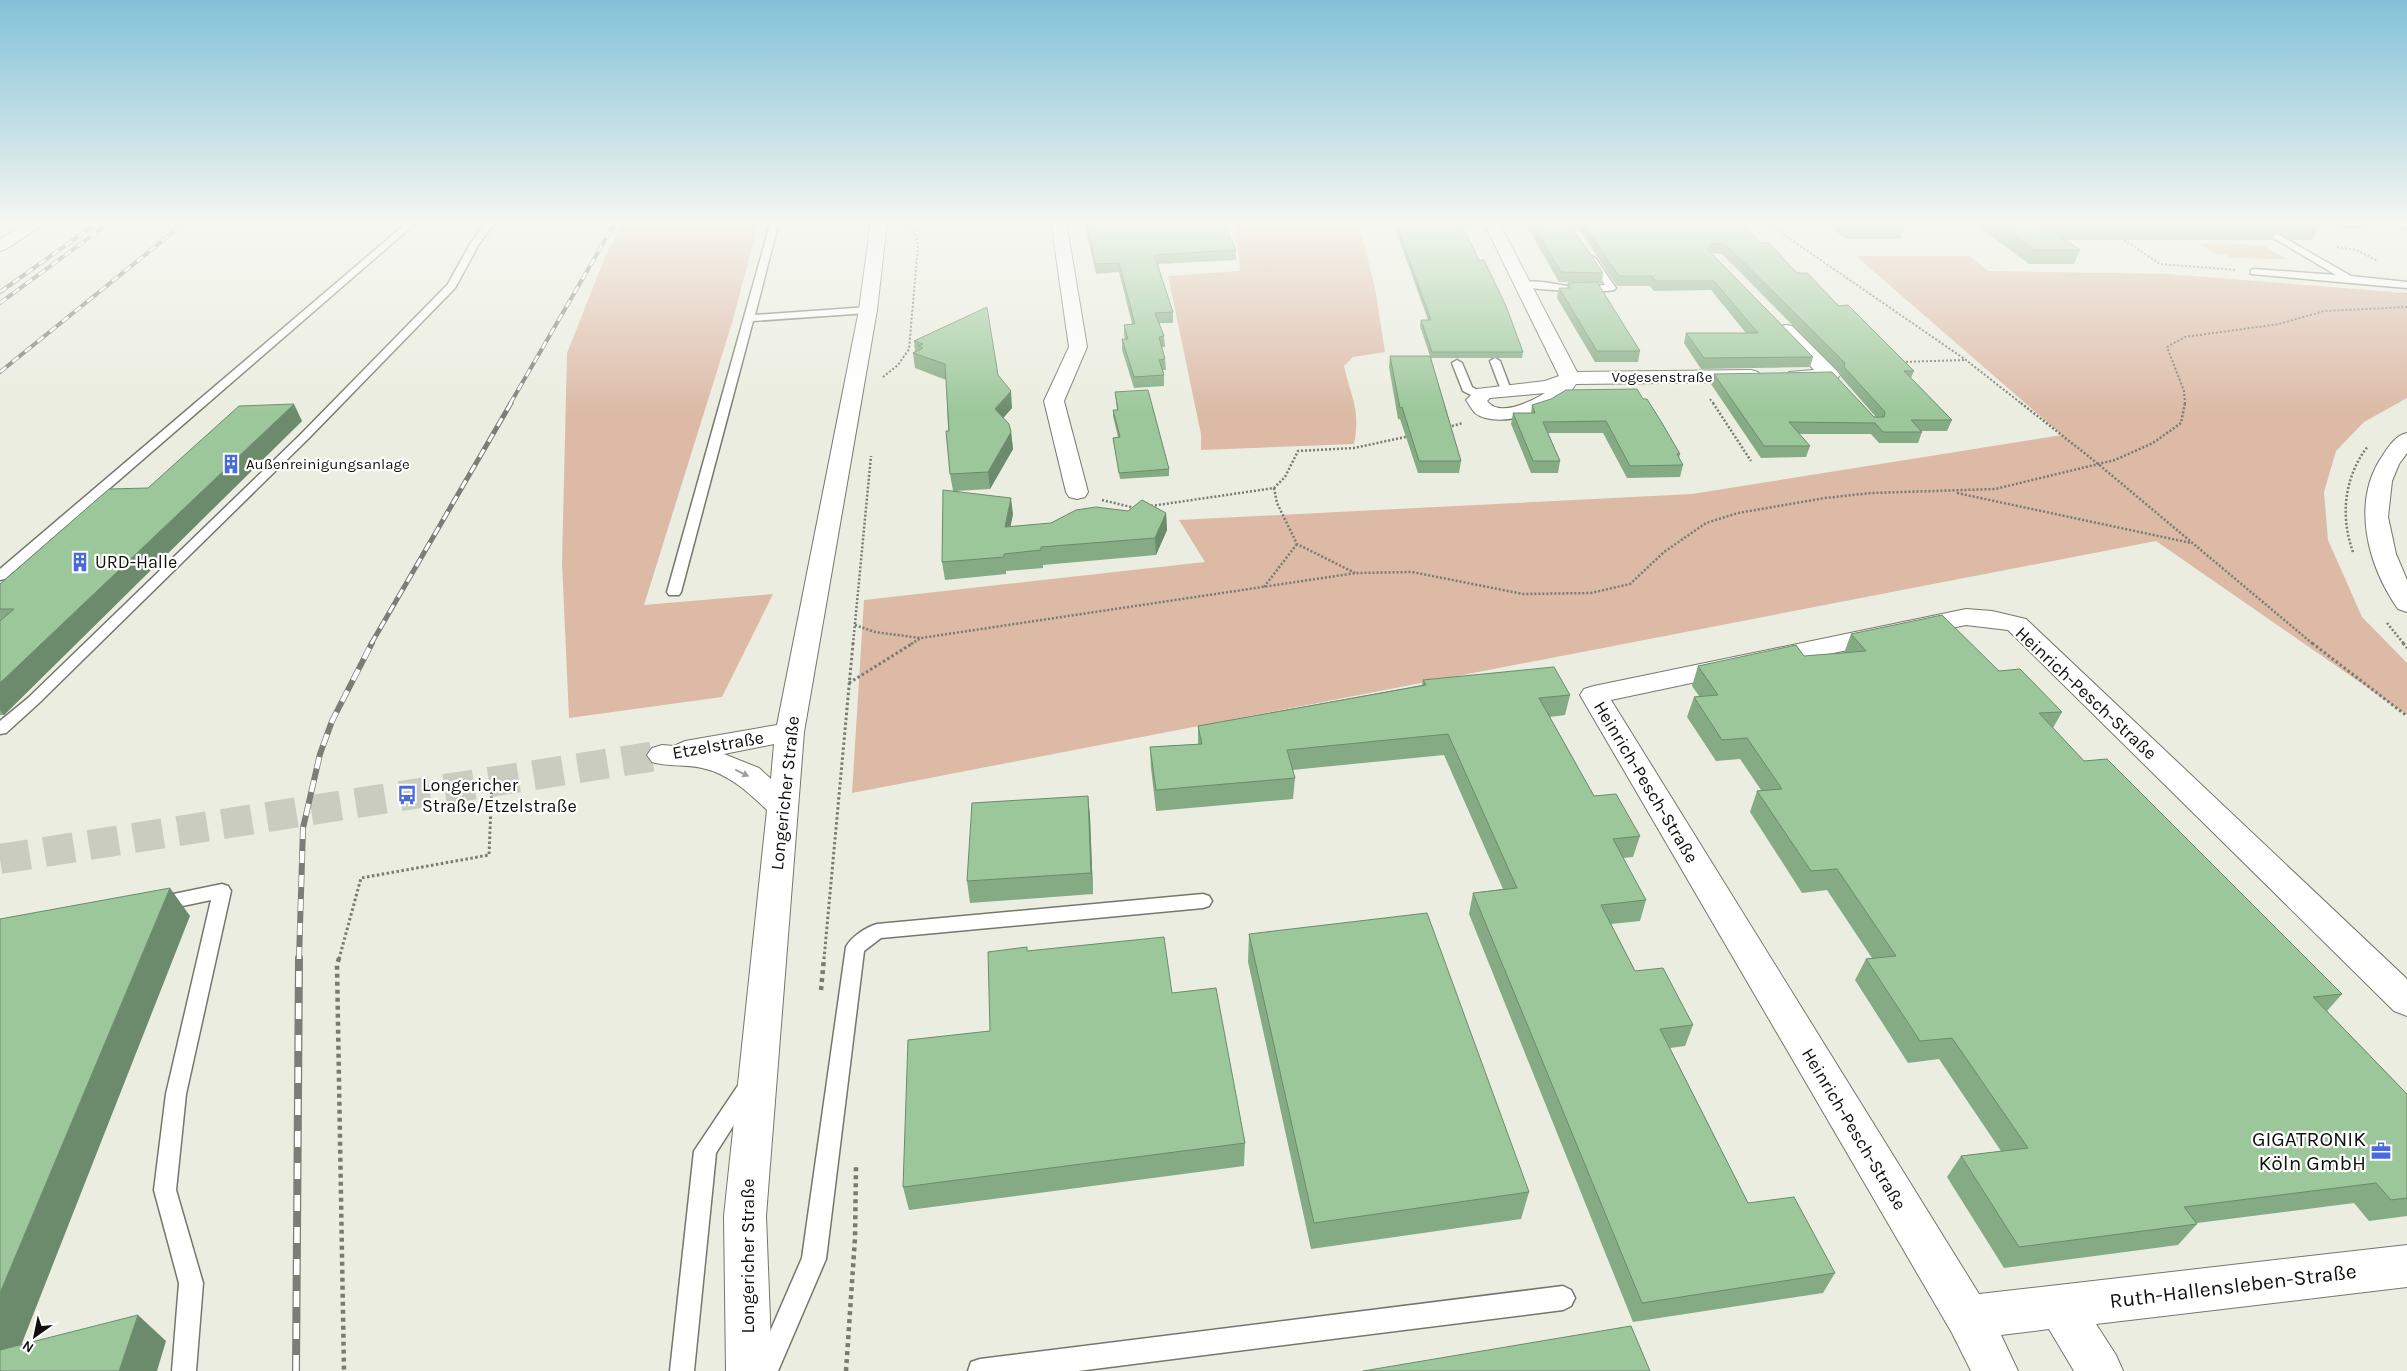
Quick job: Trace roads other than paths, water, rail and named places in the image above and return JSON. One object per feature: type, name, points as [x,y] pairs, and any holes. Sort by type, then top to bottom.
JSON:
[{"type":"street","name":"Longericher Straße","points":[[749,1371],[745,1216],[756,1074],[790,732],[871,285]]},
{"type":"street","points":[[1068,285],[1078,347],[1054,401],[1077,492]]},
{"type":"street","points":[[1479,395],[1476,400],[1479,406],[1495,413],[1516,413],[1560,393],[1570,378],[1523,285]]},
{"type":"street","name":"Vogesenstraße","points":[[1479,395],[1506,390],[1548,387],[1570,378],[1777,376],[1833,379],[1775,318]]},
{"type":"street","points":[[2407,439],[2388,464],[2375,503],[2377,527],[2383,551],[2396,586],[2407,604]]},
{"type":"street","name":"Heinrich-Pesch-Straße","points":[[1968,1318],[1594,695],[1966,617],[1992,619],[2017,624],[2407,1000]]},
{"type":"street","name":"Etzelstraße","points":[[783,807],[748,775],[707,758],[662,755],[790,732]]},
{"type":"street","name":"Ruth-Hallensleben-Straße","points":[[1968,1318],[2407,1266]]},
{"type":"street","points":[[2060,1307],[2100,1371]]},
{"type":"street","points":[[1968,1318],[1995,1371]]},
{"type":"lane","points":[[0,576],[339,285]]},
{"type":"lane","points":[[0,729],[33,701],[290,451],[453,285]]},
{"type":"lane","points":[[674,592],[758,285]]},
{"type":"lane","points":[[1523,285],[1552,285],[1570,289],[1611,288],[1609,285]]},
{"type":"lane","points":[[749,318],[868,310]]},
{"type":"lane","points":[[1495,361],[1506,390]]},
{"type":"lane","points":[[1457,364],[1467,389],[1479,395]]},
{"type":"lane","points":[[143,908],[222,891],[176,1094],[165,1190],[190,1282],[184,1371]]},
{"type":"lane","points":[[765,1371],[814,1259],[855,947],[877,931],[1203,901]]},
{"type":"lane","points":[[682,1371],[686,1352],[705,1151],[756,1074]]},
{"type":"lane","points":[[980,1371],[1563,1298]]},
{"type":"tunnel","points":[[0,859],[662,755]]},
{"type":"railway","points":[[0,292],[10,285]]},
{"type":"railway","points":[[0,303],[25,285]]},
{"type":"railway","points":[[0,372],[108,285]]},
{"type":"railway","points":[[510,404],[579,285]]},
{"type":"railway","points":[[371,644],[511,403]]},
{"type":"railway","points":[[299,959],[303,828],[320,754],[332,721],[372,643]]},
{"type":"railway","points":[[296,1371],[299,958]]},
{"type":"place","name":"Außenreinigungsanlage","points":[[231,464]]},
{"type":"place","name":"URD-Halle","points":[[80,562]]},
{"type":"place","name":"Longericher Straße/Etzelstraße","points":[[407,795]]},
{"type":"place","name":"GIGATRONIK Köln GmbH","points":[[2381,1151]]}]
